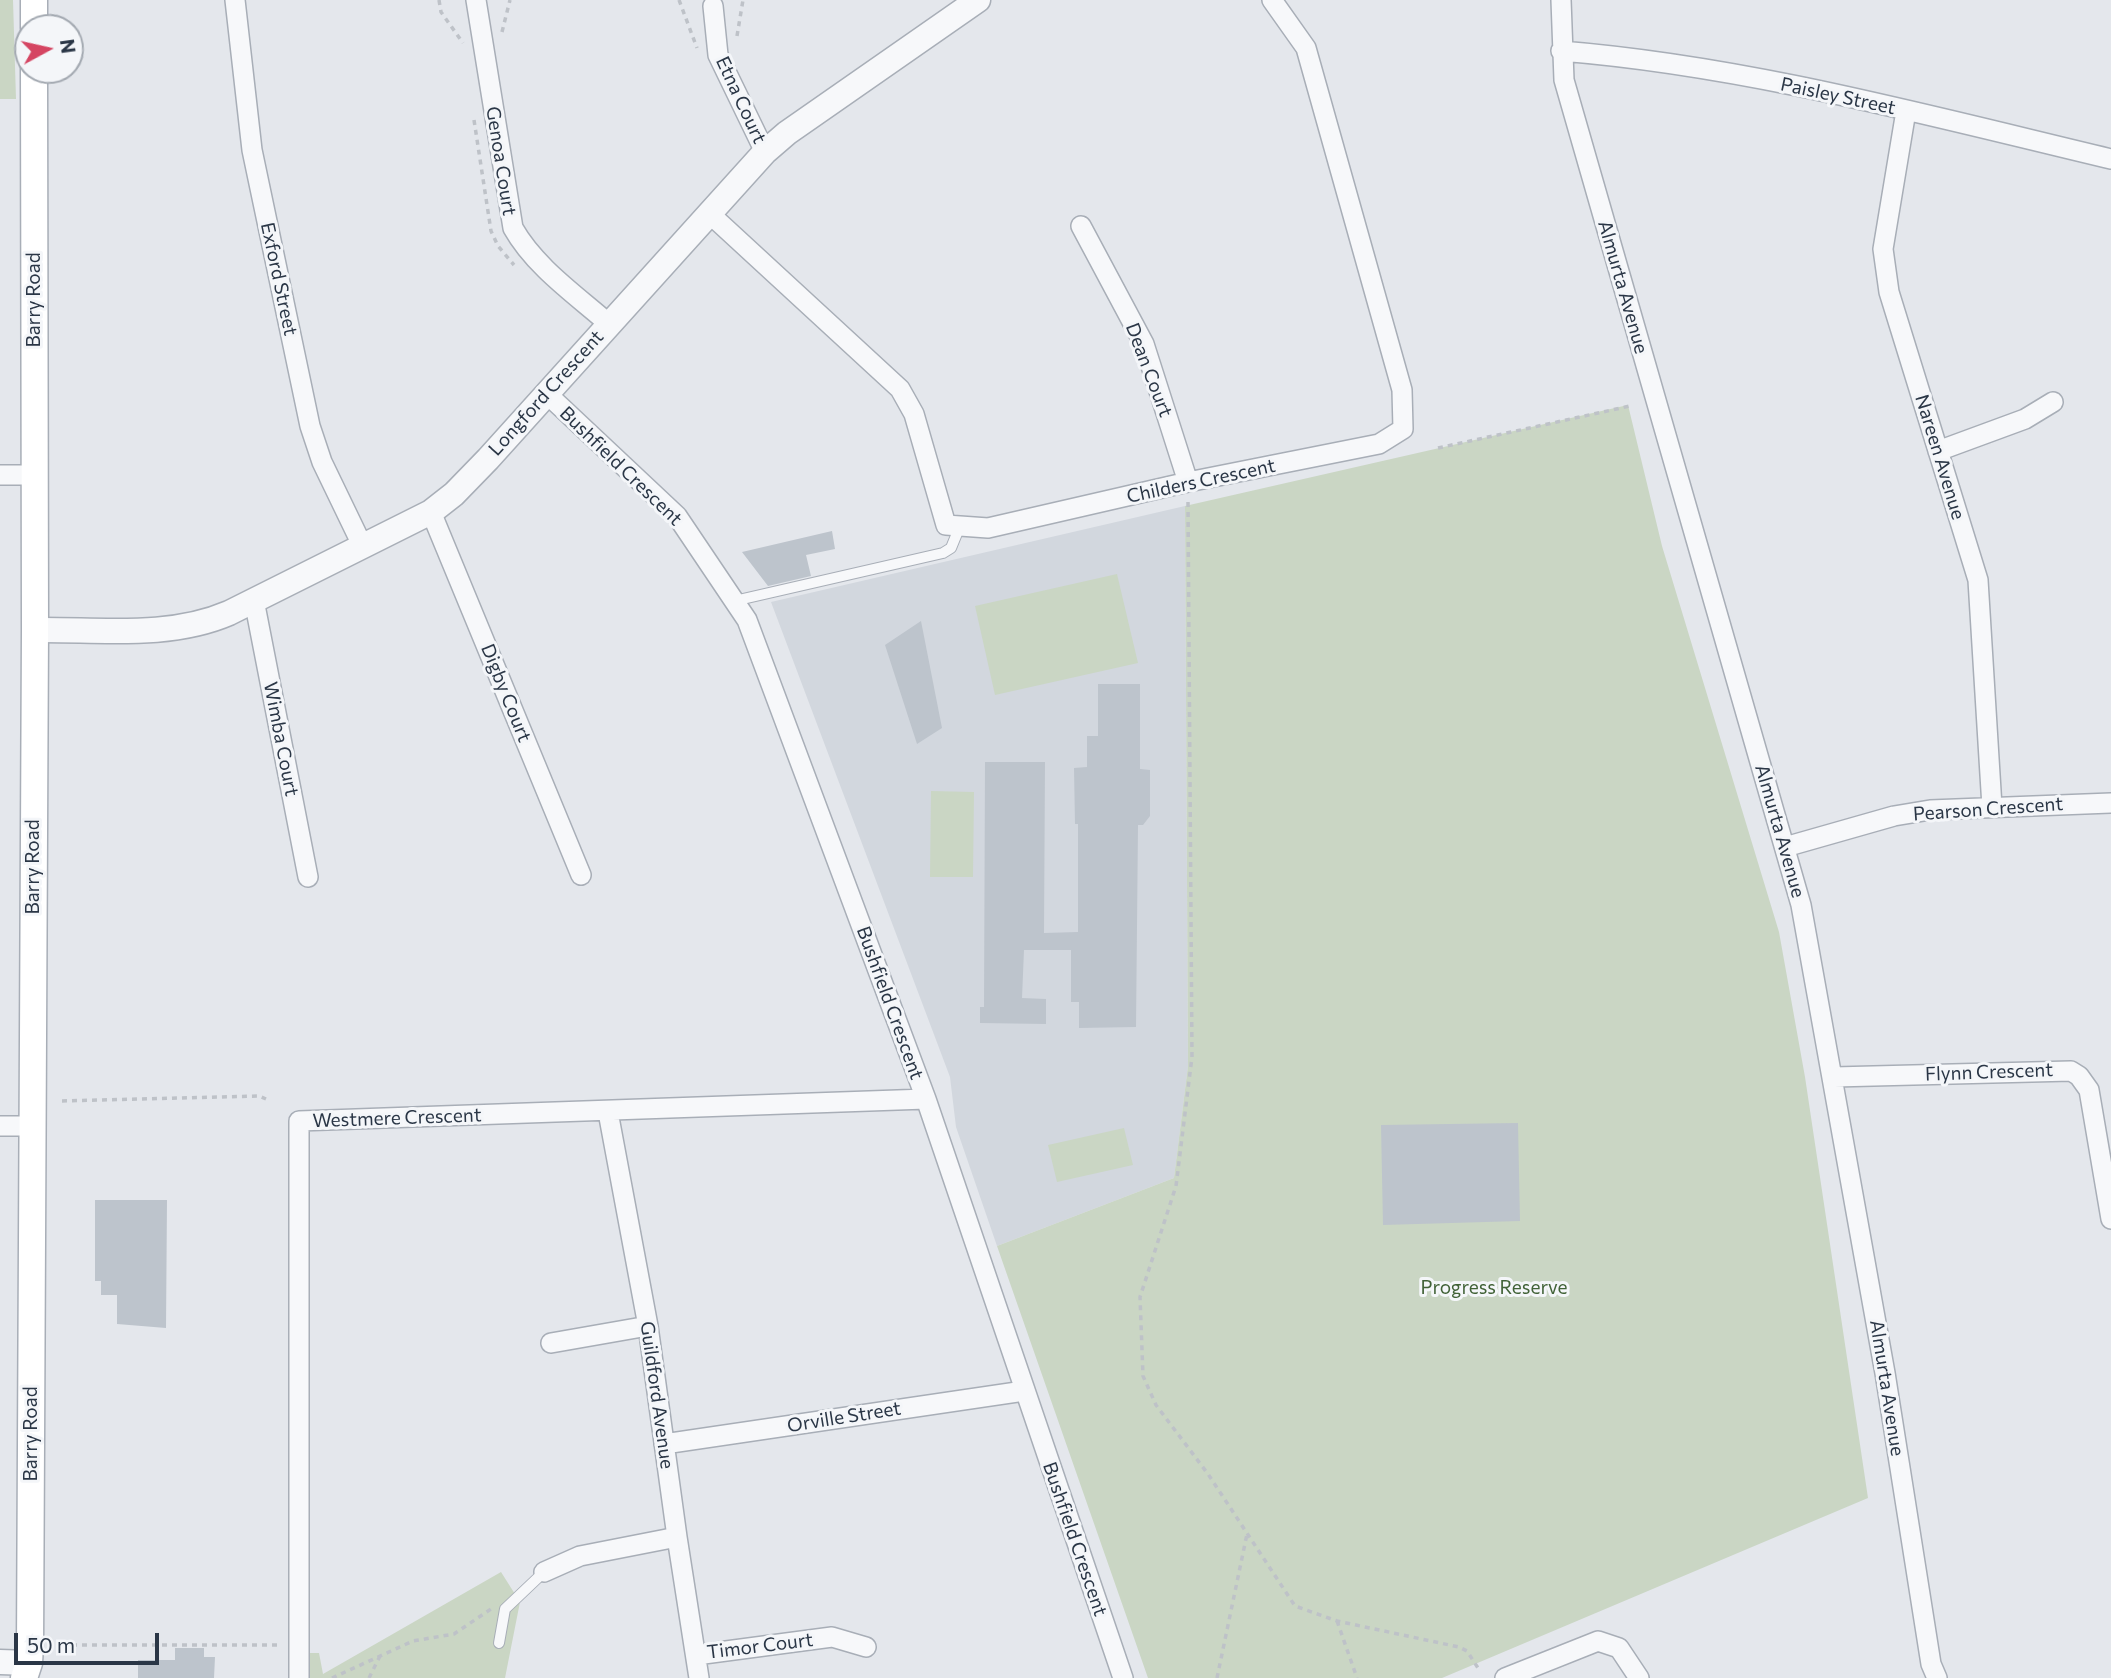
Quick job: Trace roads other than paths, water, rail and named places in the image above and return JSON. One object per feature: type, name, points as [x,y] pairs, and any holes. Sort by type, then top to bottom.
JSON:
[{"type":"main road","name":"Barry Road","points":[[29,1673],[35,630],[34,84]]},
{"type":"street","name":"Exford Street","points":[[235,0],[252,150],[310,426],[322,462],[363,547]]},
{"type":"street","name":"Genoa Court","points":[[476,0],[513,228],[522,245],[608,324]]},
{"type":"street","name":"Longford Crescent","points":[[35,630],[185,628],[213,620],[431,512],[469,480],[765,152],[787,133],[978,0]]},
{"type":"street","name":"Childers Crescent","points":[[960,526],[988,528],[1188,482],[1379,444],[1404,429],[1402,390],[1306,48],[1272,0]]},
{"type":"street","name":"Almurta Avenue","points":[[1562,0],[1561,51],[1564,79],[1785,847],[1809,940],[1931,1664],[1937,1678]]},
{"type":"street","name":"Etna Court","points":[[713,6],[718,55],[765,152]]},
{"type":"street","name":"Paisley Street","points":[[1561,51],[1680,66],[1906,111],[2111,159]]},
{"type":"street","name":"Nareen Avenue","points":[[1906,111],[1883,249],[1889,292],[1978,580],[1992,807]]},
{"type":"street","points":[[710,214],[900,389],[914,414],[946,525],[960,526]]},
{"type":"street","name":"Dean Court","points":[[1081,226],[1144,344],[1188,482]]},
{"type":"street","name":"Bushfield Crescent","points":[[546,393],[677,516],[747,620],[926,1099],[1123,1678]]},
{"type":"street","points":[[1938,451],[2025,419],[2053,401]]},
{"type":"street","points":[[0,475],[34,475]]},
{"type":"street","name":"Digby Court","points":[[431,512],[581,875]]},
{"type":"street","name":"Wimba Court","points":[[254,600],[308,877]]},
{"type":"street","name":"Pearson Crescent","points":[[1785,847],[1894,816],[1930,810],[2111,803]]},
{"type":"street","name":"Flynn Crescent","points":[[1834,1077],[2056,1069],[2071,1071],[2079,1076],[2089,1090],[2111,1219]]},
{"type":"street","name":"Westmere Crescent","points":[[299,1678],[299,1121],[926,1099]]},
{"type":"street","name":"Guildford Avenue","points":[[608,1112],[649,1326],[699,1678]]},
{"type":"street","points":[[0,1126],[32,1126]]},
{"type":"street","points":[[551,1343],[649,1326]]},
{"type":"street","name":"Orville Street","points":[[664,1444],[1024,1391]]},
{"type":"street","points":[[544,1572],[580,1556],[677,1538]]},
{"type":"street","name":"Timor Court","points":[[696,1655],[832,1637],[866,1647]]},
{"type":"street","points":[[1505,1678],[1598,1641],[1619,1648],[1639,1678]]},
{"type":"street","points":[[0,1662],[29,1673]]},
{"type":"lane","points":[[734,601],[943,553],[951,548],[960,526]]},
{"type":"lane","points":[[499,1643],[505,1609],[544,1572]]},
{"type":"park label","name":"Progress Reserve","points":[[1494,1288]]}]
